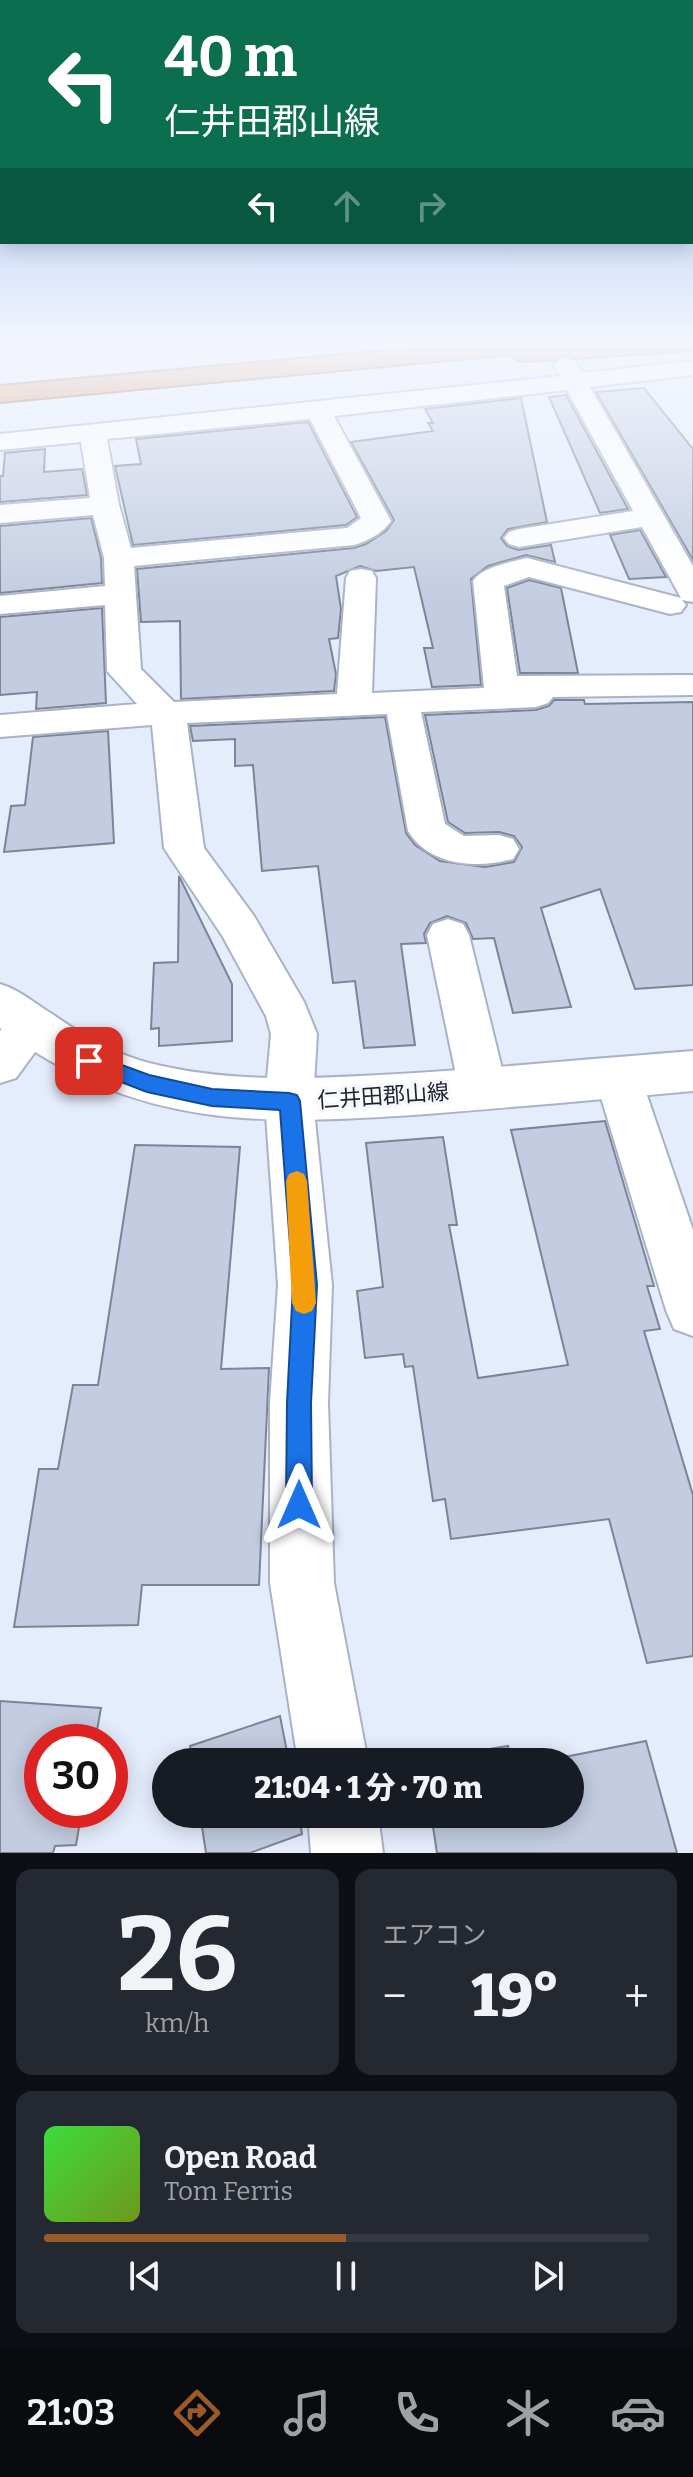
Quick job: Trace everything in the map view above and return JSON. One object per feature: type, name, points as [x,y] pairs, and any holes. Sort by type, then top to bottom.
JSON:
[{"type":"main road","name":"仁井田郡山線","points":[[15,1014],[89,1061],[147,1083],[212,1097],[289,1101],[693,1071]]},
{"type":"street","points":[[0,442],[120,429]]},
{"type":"street","points":[[0,605],[120,576],[354,536],[377,521],[328,429]]},
{"type":"street","points":[[603,429],[652,517],[681,599]]},
{"type":"street","points":[[93,432],[120,576],[124,671],[165,713],[169,723],[184,848],[239,927],[288,1015],[295,1054],[289,1101],[305,1285],[299,1403],[302,1583],[331,1748]]},
{"type":"street","points":[[0,514],[105,505]]},
{"type":"street","points":[[519,538],[652,517]]},
{"type":"street","points":[[681,599],[527,567],[488,581],[501,687],[693,685]]},
{"type":"street","points":[[354,704],[361,578]]},
{"type":"street","points":[[0,726],[165,713],[536,696],[542,687]]},
{"type":"street","points":[[402,702],[427,831],[457,850],[499,849]]},
{"type":"street","points":[[448,935],[483,1089]]},
{"type":"street","points":[[0,1064],[15,1014]]},
{"type":"street","points":[[618,1078],[693,1310]]},
{"type":"street","points":[[344,1828],[347,1853]]},
{"type":"building","points":[[232,429],[312,429],[357,517],[346,525],[133,545],[115,466],[141,464],[136,439]]},
{"type":"building","points":[[528,429],[547,522],[508,529],[501,538],[507,546],[518,550],[551,545],[555,562],[526,555],[488,566],[471,579],[481,685],[432,687],[424,648],[433,648],[414,567],[376,571],[360,566],[336,576],[341,609],[338,638],[329,639],[336,674],[334,691],[181,699],[180,621],[141,622],[137,569],[354,548],[366,544],[386,531],[394,520],[351,442],[433,431]]},
{"type":"building","points":[[563,429],[585,429],[628,509],[600,513]]},
{"type":"building","points":[[618,429],[677,429],[693,449],[693,560]]},
{"type":"building","points":[[45,449],[44,472],[82,469],[87,495],[0,502],[0,476],[3,476],[5,453]]},
{"type":"building","points":[[91,518],[101,558],[102,583],[0,593],[0,526]]},
{"type":"building","points":[[640,530],[666,577],[629,579],[610,535]]},
{"type":"building","points":[[529,580],[561,588],[578,673],[520,673],[507,588]]},
{"type":"building","points":[[102,608],[106,703],[36,709],[37,692],[0,695],[0,617]]},
{"type":"building","points":[[554,700],[584,700],[585,704],[693,702],[693,985],[635,989],[600,889],[541,908],[571,1007],[513,1013],[494,938],[473,939],[466,923],[447,916],[430,923],[424,934],[426,943],[401,944],[415,1045],[364,1048],[355,981],[333,983],[318,866],[262,871],[253,765],[235,766],[235,739],[193,741],[190,726],[385,717],[406,833],[415,845],[440,861],[485,867],[514,862],[522,847],[514,836],[499,832],[465,833],[448,822],[425,715],[536,710],[549,706]]},
{"type":"building","points":[[108,731],[114,843],[4,852],[11,806],[25,805],[33,737]]},
{"type":"building","points":[[179,876],[232,984],[232,1041],[159,1046],[159,1028],[151,1029],[154,963],[178,962]]},
{"type":"building","points":[[605,1121],[654,1286],[647,1286],[660,1329],[644,1331],[693,1495],[693,1656],[647,1663],[609,1519],[451,1539],[445,1499],[433,1501],[413,1366],[405,1367],[403,1354],[365,1358],[357,1291],[383,1287],[366,1143],[443,1137],[457,1225],[449,1225],[478,1378],[568,1365],[511,1130]]},
{"type":"building","points":[[135,1145],[240,1147],[221,1369],[269,1368],[259,1585],[142,1585],[138,1625],[14,1627],[39,1469],[58,1469],[73,1385],[98,1385]]},
{"type":"building","points":[[0,1701],[101,1708],[98,1724],[24,1724],[24,1828],[79,1828],[76,1845],[55,1846],[53,1853],[0,1853]]},
{"type":"building","points":[[280,1716],[286,1748],[190,1748]]},
{"type":"building","points":[[646,1741],[677,1853],[437,1853],[433,1828],[584,1828],[584,1753]]},
{"type":"building","points":[[202,1828],[301,1828],[302,1834],[250,1853],[206,1853]]},
{"type":"slow traffic","points":[[297,1181],[304,1303]]},
{"type":"route","points":[[89,1061],[147,1083],[212,1097],[289,1101],[305,1285],[299,1403],[299,1505]]}]
